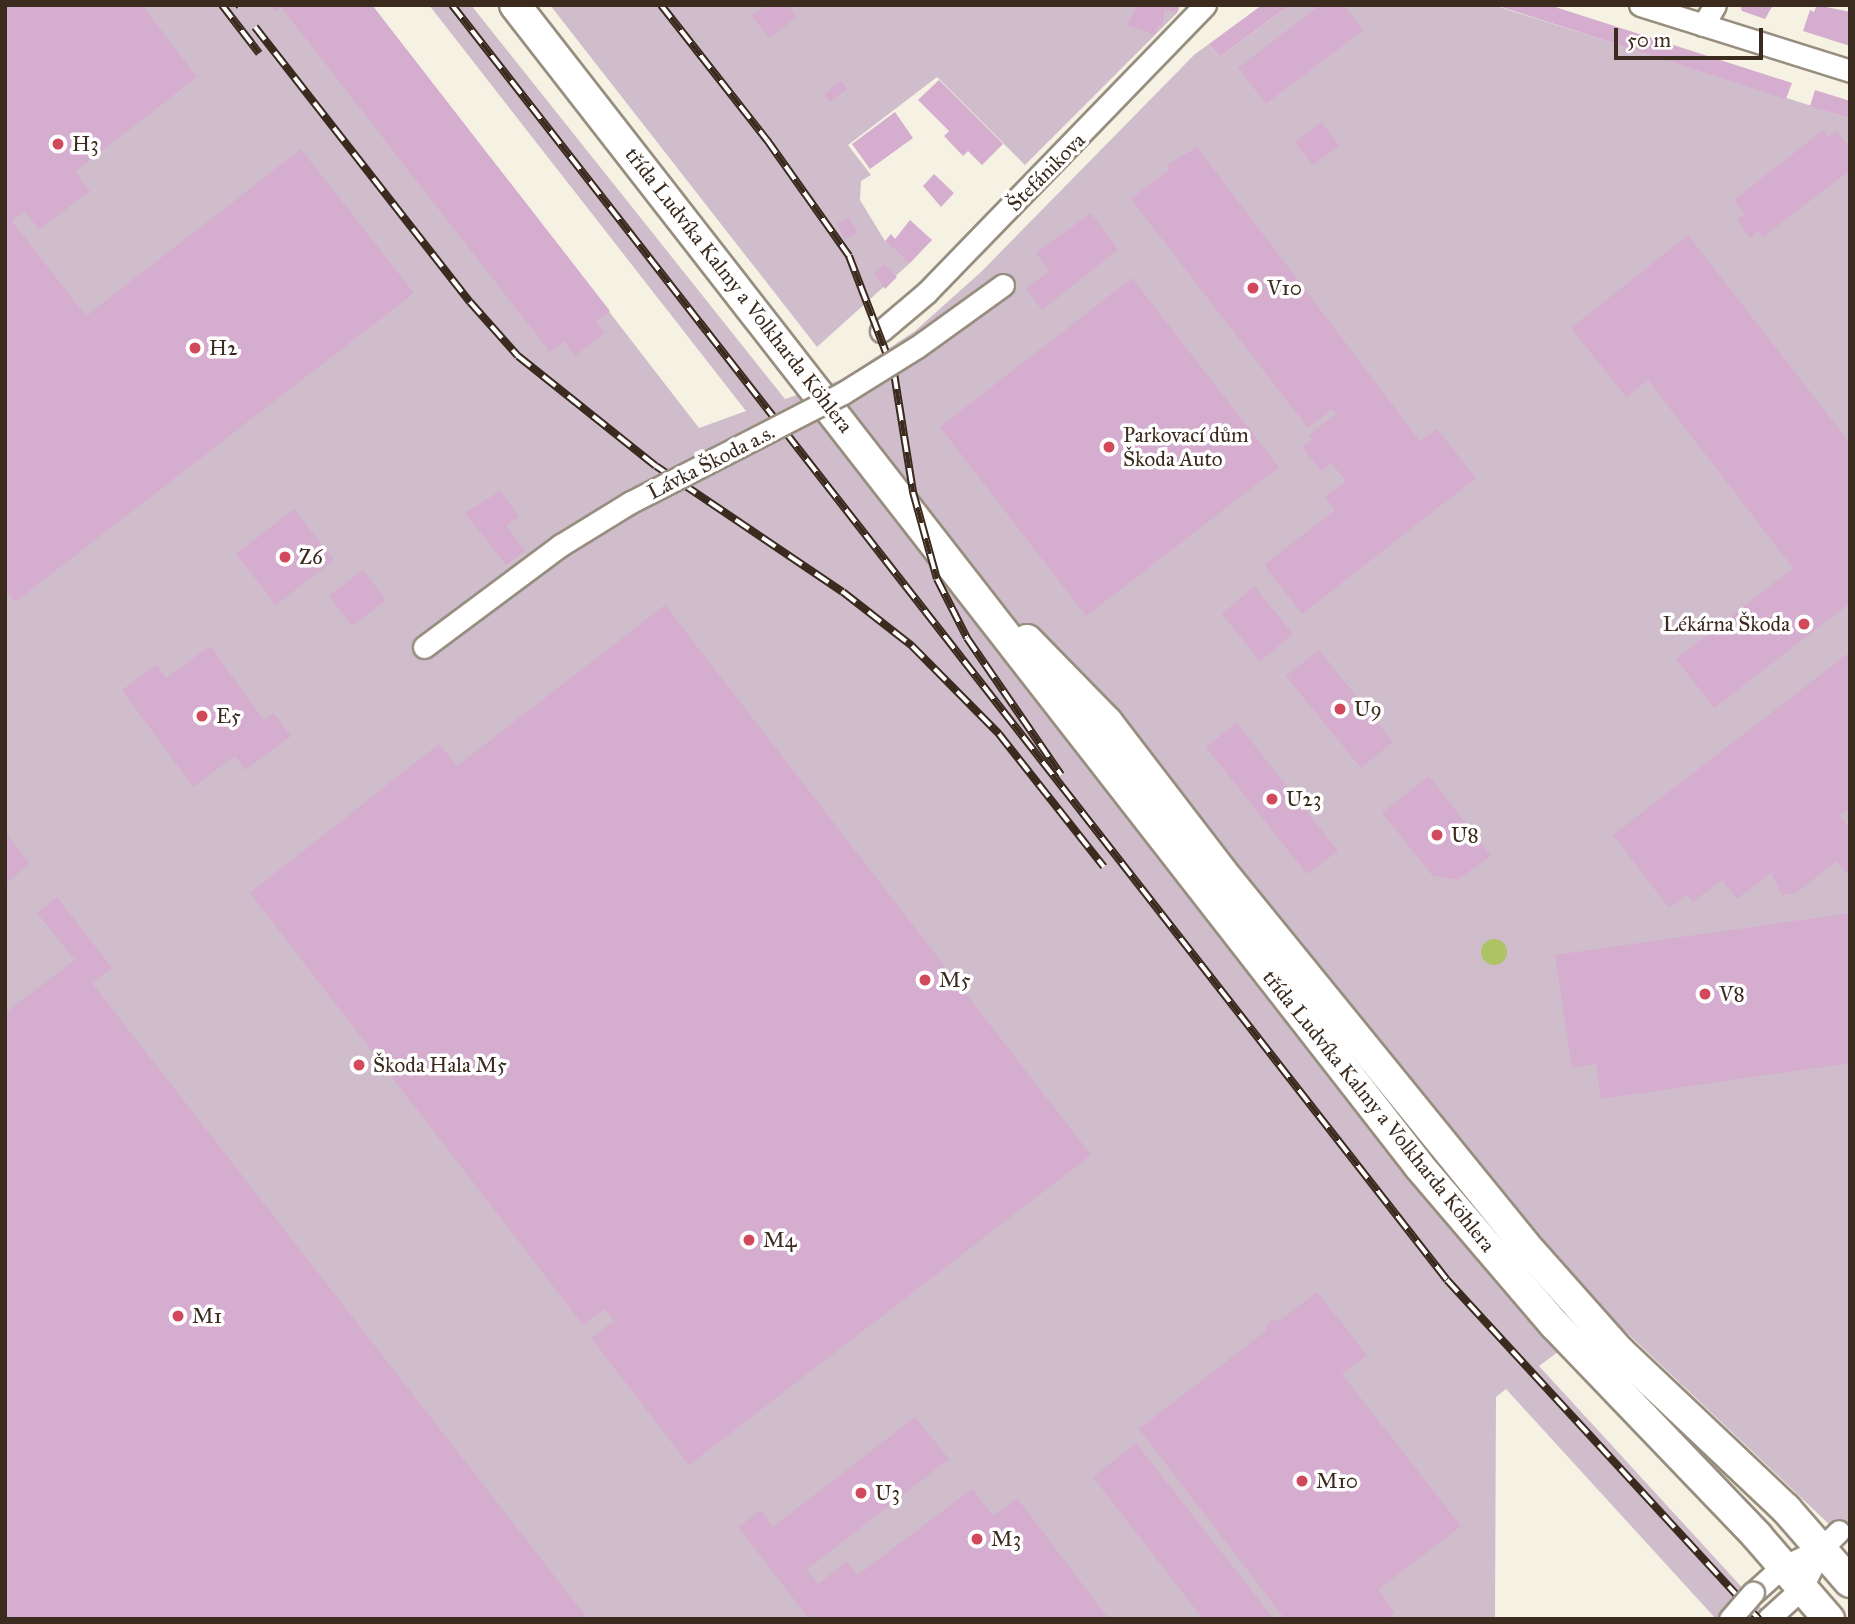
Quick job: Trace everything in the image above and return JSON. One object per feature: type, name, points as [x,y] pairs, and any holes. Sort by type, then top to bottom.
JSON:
[{"type":"street","name":"třída Ludvíka Kalmy a Volkharda Köhlera","points":[[515,5],[963,575],[1030,670],[1419,1166],[1555,1325],[1829,1619]]},
{"type":"street","name":"Štefánikova","points":[[881,331],[984,235],[1205,5]]},
{"type":"street","points":[[1640,5],[1850,71]]},
{"type":"street","points":[[1703,25],[1715,5]]},
{"type":"street","name":"Lávka Škoda a.s.","points":[[424,648],[561,545],[631,502],[843,393],[918,347],[1003,285]]},
{"type":"street","name":"třída Ludvíka Kalmy a Volkharda Köhlera","points":[[963,575],[1107,722],[1424,1124],[1619,1351],[1786,1509],[1830,1540],[1850,1582]]},
{"type":"street","points":[[1730,1619],[1782,1567],[1830,1540]]},
{"type":"street","points":[[1770,1616],[1801,1589],[1830,1540]]},
{"type":"shaded area","points":[[5,5],[372,5],[699,428],[746,411],[429,5],[471,5],[785,399],[841,380],[915,331],[981,272],[1195,54],[1209,44],[1220,57],[1290,5],[1493,5],[1850,118],[1850,1544],[1608,1315],[1539,1366],[1771,1619],[1716,1619],[1506,1389],[1496,1397],[1495,1619],[5,1619]]},
{"type":"shaded area","points":[[550,5],[1180,5],[1177,13],[1025,165],[937,77],[848,145],[871,175],[861,181],[860,200],[885,241],[909,264],[817,347]]},
{"type":"green space","points":[[1494,939],[1503,943],[1507,952],[1503,961],[1494,965],[1485,961],[1481,952],[1485,943]]},
{"type":"building","name":"H2","points":[[5,5],[142,5],[197,77],[75,172],[90,191],[39,230],[25,211],[12,221],[86,316],[301,149],[414,293],[15,602],[5,589]]},
{"type":"building","points":[[270,5],[372,5],[610,311],[596,322],[605,333],[575,356],[564,341],[550,352],[281,7],[276,12]]},
{"type":"building","points":[[766,5],[788,5],[797,17],[770,38],[752,16]]},
{"type":"building","points":[[1138,5],[1180,5],[1177,13],[1165,9],[1162,26],[1158,25],[1155,35],[1127,25]]},
{"type":"building","points":[[1262,5],[1290,5],[1220,57],[1209,44]]},
{"type":"building","points":[[1320,5],[1344,5],[1363,30],[1266,104],[1238,68]]},
{"type":"building","points":[[1495,5],[1549,5],[1792,83],[1786,99]]},
{"type":"building","points":[[1740,5],[1773,5],[1765,19],[1742,11]]},
{"type":"building","points":[[1817,5],[1850,12],[1850,46],[1803,31],[1810,10],[1814,12]]},
{"type":"building","points":[[939,80],[1003,144],[982,165],[968,151],[963,156],[944,136],[949,131],[918,100]]},
{"type":"building","points":[[841,81],[847,89],[830,102],[824,94]]},
{"type":"building","points":[[1815,90],[1850,101],[1850,118],[1810,106]]},
{"type":"building","points":[[895,112],[913,138],[870,169],[852,144]]},
{"type":"building","points":[[1321,122],[1339,145],[1313,165],[1295,142]]},
{"type":"building","points":[[1823,130],[1828,137],[1836,131],[1850,148],[1850,170],[1763,237],[1758,231],[1750,238],[1737,220],[1745,214],[1734,200]]},
{"type":"building","points":[[1197,147],[1420,441],[1437,429],[1476,478],[1302,614],[1264,565],[1335,510],[1325,497],[1346,481],[1331,463],[1321,471],[1302,447],[1313,439],[1309,435],[1336,414],[1332,409],[1308,428],[1131,199],[1170,169],[1167,165]]},
{"type":"building","points":[[934,174],[954,193],[941,207],[923,186]]},
{"type":"building","points":[[1091,213],[1118,249],[1042,310],[1026,289],[1049,271],[1036,253]]},
{"type":"building","points":[[849,218],[857,233],[844,239],[837,223]]},
{"type":"building","points":[[910,220],[932,240],[909,264],[885,241],[891,234],[895,239]]},
{"type":"building","points":[[1688,235],[1850,443],[1850,603],[1714,708],[1676,659],[1793,568],[1648,380],[1626,397],[1571,328]]},
{"type":"building","points":[[884,264],[897,277],[885,289],[874,274]]},
{"type":"building","name":"Parkovací dům Škoda Auto","points":[[1132,278],[1279,467],[1086,616],[940,427]]},
{"type":"building","points":[[500,491],[519,516],[506,526],[525,551],[506,565],[465,513]]},
{"type":"building","name":"Z6","points":[[294,509],[334,560],[276,605],[236,554]]},
{"type":"building","points":[[363,570],[386,600],[352,626],[329,596]]},
{"type":"building","points":[[1254,586],[1293,634],[1260,661],[1222,614]]},
{"type":"building","points":[[665,605],[1091,1155],[689,1465],[591,1338],[614,1321],[604,1309],[583,1325],[250,893],[439,744],[457,766]]},
{"type":"building","name":"E5","points":[[210,646],[264,720],[274,713],[291,736],[245,770],[235,756],[193,787],[122,690],[156,665],[166,678]]},
{"type":"building","name":"U9","points":[[1319,650],[1393,742],[1361,768],[1286,676]]},
{"type":"building","points":[[1850,652],[1850,808],[1840,816],[1850,829],[1850,871],[1847,873],[1837,861],[1796,893],[1782,895],[1771,873],[1737,899],[1722,880],[1693,902],[1687,895],[1669,908],[1613,835]]},
{"type":"building","name":"U23","points":[[1237,723],[1338,851],[1307,874],[1206,747]]},
{"type":"building","name":"U8","points":[[1429,776],[1491,856],[1457,880],[1433,876],[1382,813]]},
{"type":"building","points":[[5,832],[29,863],[5,885]]},
{"type":"building","name":"M1","points":[[57,897],[112,968],[92,983],[588,1619],[5,1619],[5,1013],[75,960],[37,913]]},
{"type":"building","name":"V8","points":[[1850,913],[1850,1063],[1601,1099],[1596,1064],[1572,1068],[1555,955]]},
{"type":"building","name":"M10","points":[[1317,1292],[1367,1355],[1342,1374],[1461,1526],[1378,1590],[1394,1612],[1386,1619],[1285,1619],[1139,1429],[1267,1330],[1266,1325],[1275,1318],[1278,1322]]},
{"type":"building","name":"M3","points":[[915,1417],[949,1459],[806,1570],[818,1584],[847,1561],[858,1575],[972,1489],[993,1516],[1017,1498],[1109,1619],[809,1619],[738,1527],[761,1510],[773,1527]]},
{"type":"building","points":[[1136,1443],[1274,1619],[1203,1619],[1093,1477]]},
{"type":"railway","points":[[222,5],[259,53]]},
{"type":"railway","points":[[452,5],[1447,1280],[1759,1619]]},
{"type":"railway","points":[[661,5],[767,140],[849,256],[894,373],[913,492],[937,579],[967,638],[1061,775]]},
{"type":"railway","points":[[255,27],[470,302],[518,356],[656,466],[843,592],[912,646],[999,734],[1104,867]]},
{"type":"place","name":"H3","points":[[58,144]]},
{"type":"place","name":"V10","points":[[1253,288]]},
{"type":"place","name":"H2","points":[[195,348]]},
{"type":"place","name":"Parkovací dům Škoda Auto","points":[[1109,447]]},
{"type":"place","name":"Z6","points":[[285,557]]},
{"type":"place","name":"Lékárna Škoda","points":[[1804,624]]},
{"type":"place","name":"U9","points":[[1340,709]]},
{"type":"place","name":"E5","points":[[202,716]]},
{"type":"place","name":"U23","points":[[1272,799]]},
{"type":"place","name":"U8","points":[[1437,835]]},
{"type":"place","name":"M5","points":[[925,980]]},
{"type":"place","name":"V8","points":[[1705,994]]},
{"type":"place","name":"Škoda Hala M5","points":[[359,1065]]},
{"type":"place","name":"M4","points":[[749,1240]]},
{"type":"place","name":"M1","points":[[178,1316]]},
{"type":"place","name":"M10","points":[[1302,1481]]},
{"type":"place","name":"U3","points":[[861,1493]]},
{"type":"place","name":"M3","points":[[977,1539]]}]
